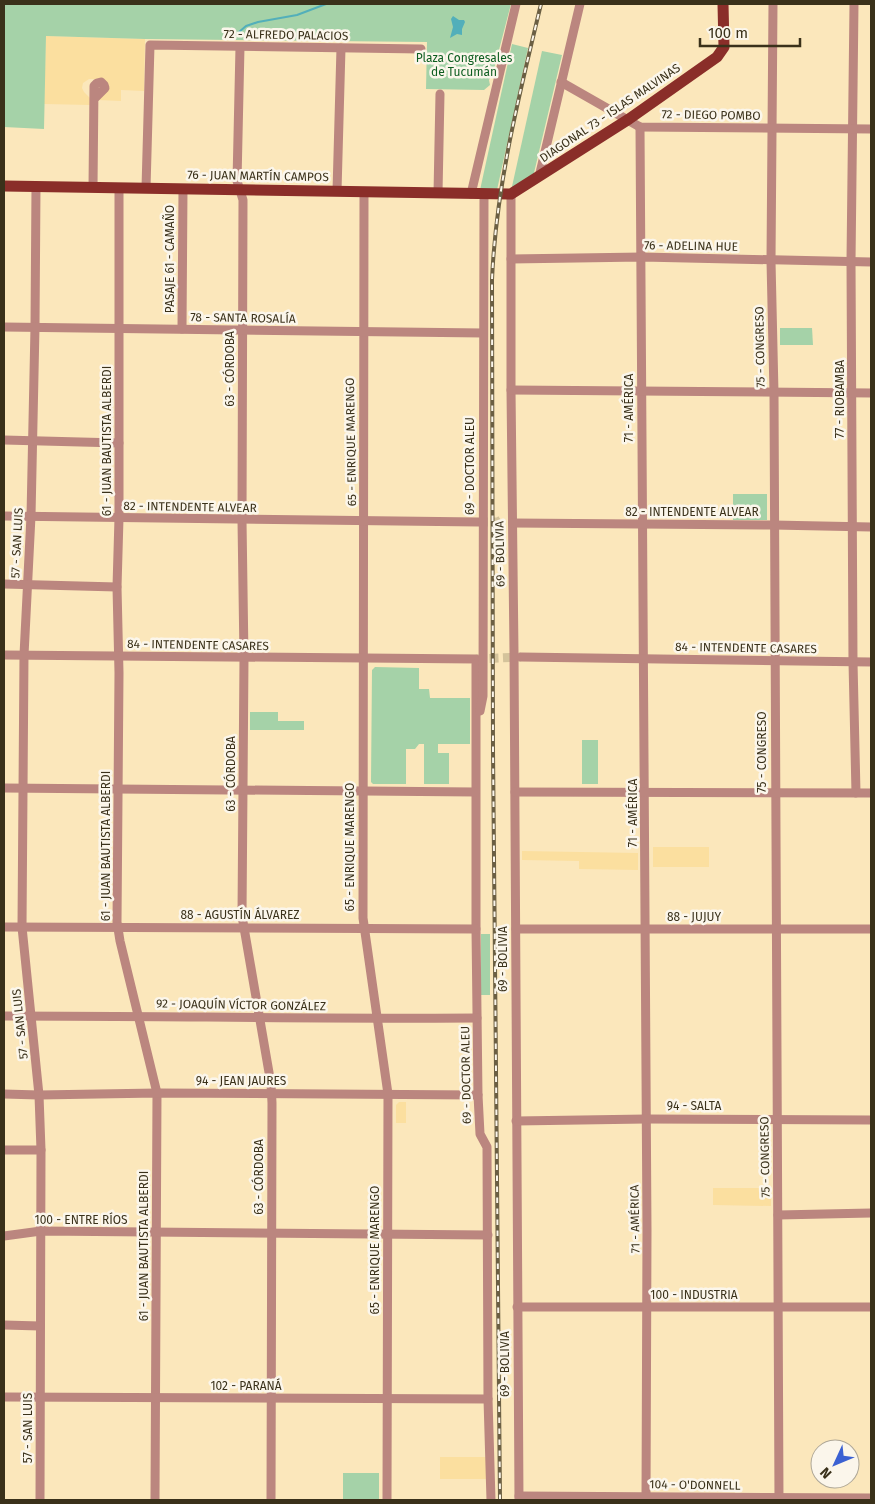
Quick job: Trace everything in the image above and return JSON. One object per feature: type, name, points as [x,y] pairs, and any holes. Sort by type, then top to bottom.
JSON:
[{"type":"main road","name":"DIAGONAL 73 - ISLAS MALVINAS","points":[[511,194],[629,119],[717,58],[724,47],[723,4]]},
{"type":"main road","name":"76 - JUAN MARTÍN CAMPOS","points":[[4,186],[511,194]]},
{"type":"street","points":[[472,194],[516,4]]},
{"type":"street","points":[[539,177],[580,4]]},
{"type":"street","name":"75 - CONGRESO","points":[[773,4],[771,260],[774,393],[774,793],[779,1499]]},
{"type":"street","name":"77 - RIOBAMBA","points":[[854,4],[852,129],[852,527],[856,793]]},
{"type":"street","name":"72 - ALFREDO PALACIOS","points":[[146,188],[150,45],[422,49]]},
{"type":"street","name":"63 - CÓRDOBA","points":[[240,47],[236,181],[243,200],[242,520],[244,658],[242,928],[272,1094],[271,1500]]},
{"type":"street","points":[[337,191],[341,48]]},
{"type":"street","points":[[561,82],[640,126]]},
{"type":"street","points":[[438,193],[440,94]]},
{"type":"street","points":[[93,188],[94,99]]},
{"type":"street","name":"72 - DIEGO POMBO","points":[[640,126],[871,129]]},
{"type":"street","name":"71 - AMÉRICA","points":[[640,126],[648,1308],[646,1498]]},
{"type":"street","name":"57 - SAN LUIS","points":[[36,186],[36,327],[31,516],[24,655],[22,927],[40,1095],[40,1500]]},
{"type":"street","name":"61 - JUAN BAUTISTA ALBERDI","points":[[119,188],[119,518],[116,587],[118,657],[118,927],[157,1093],[155,1500]]},
{"type":"street","name":"PASAJE 61 - CAMAÑO","points":[[182,329],[183,189]]},
{"type":"street","name":"65 - ENRIQUE MARENGO","points":[[364,192],[365,522],[362,791],[364,928],[388,1094],[387,1500]]},
{"type":"street","name":"69 - DOCTOR ALEU","points":[[484,194],[480,661],[475,792],[478,1095],[480,1134],[487,1147],[488,1398],[491,1500]]},
{"type":"street","name":"69 - BOLIVIA","points":[[511,194],[511,417],[516,657],[516,1121],[519,1498]]},
{"type":"street","name":"76 - ADELINA HUE","points":[[511,259],[642,257],[871,262]]},
{"type":"street","name":"78 - SANTA ROSALÍA","points":[[4,327],[483,333]]},
{"type":"street","points":[[511,390],[871,393]]},
{"type":"street","name":"69 - BOLIVIA","points":[[504,518],[508,511],[507,438],[511,417]]},
{"type":"street","points":[[4,440],[119,443]]},
{"type":"street","name":"82 - INTENDENTE ALVEAR","points":[[4,516],[377,521],[384,526],[482,522]]},
{"type":"street","name":"82 - INTENDENTE ALVEAR","points":[[513,523],[773,525],[871,528]]},
{"type":"street","points":[[4,584],[116,587]]},
{"type":"street","name":"84 - INTENDENTE CASARES","points":[[516,657],[607,654],[620,658],[644,659],[871,662]]},
{"type":"street","name":"84 - INTENDENTE CASARES","points":[[4,655],[480,661]]},
{"type":"street","points":[[4,788],[475,792]]},
{"type":"street","points":[[515,792],[871,793]]},
{"type":"street","name":"88 - AGUSTÍN ÁLVAREZ","points":[[4,927],[476,929]]},
{"type":"street","name":"88 - JUJUY","points":[[516,929],[871,929]]},
{"type":"street","name":"92 - JOAQUÍN VÍCTOR GONZÁLEZ","points":[[4,1016],[477,1018]]},
{"type":"street","name":"94 - JEAN JAURES","points":[[4,1094],[478,1095]]},
{"type":"street","name":"94 - SALTA","points":[[516,1121],[646,1119],[871,1120]]},
{"type":"street","points":[[4,1150],[41,1150]]},
{"type":"street","points":[[778,1215],[871,1213]]},
{"type":"street","name":"100 - ENTRE RÍOS","points":[[4,1236],[41,1231],[488,1235]]},
{"type":"street","name":"100 - INDUSTRIA","points":[[517,1307],[871,1307]]},
{"type":"street","points":[[4,1325],[40,1326]]},
{"type":"street","name":"102 - PARANÁ","points":[[4,1397],[488,1398]]},
{"type":"street","name":"104 - O'DONNELL","points":[[519,1498],[871,1498]]},
{"type":"shaded area","points":[[46,36],[145,39],[144,91],[121,90],[121,101],[98,100],[101,96],[99,79],[89,79],[83,83],[82,88],[91,99],[90,105],[44,104]]},
{"type":"shaded area","points":[[653,847],[709,847],[709,867],[653,867]]},
{"type":"shaded area","points":[[522,851],[638,853],[638,870],[579,869],[579,861],[522,860]]},
{"type":"shaded area","points":[[399,1102],[406,1102],[406,1123],[396,1123],[396,1105]]},
{"type":"shaded area","points":[[713,1188],[771,1188],[771,1206],[713,1205]]},
{"type":"shaded area","points":[[440,1457],[486,1457],[486,1479],[440,1479]]},
{"type":"green space","name":"Plaza Congresales de Tucumán","points":[[4,4],[511,4],[493,73],[489,80],[490,85],[484,90],[426,89],[427,42],[46,36],[44,129],[4,127]]},
{"type":"green space","points":[[512,44],[528,48],[497,190],[480,190]]},
{"type":"green space","points":[[542,51],[562,55],[533,177],[511,191]]},
{"type":"green space","points":[[780,328],[812,328],[813,345],[780,345]]},
{"type":"green space","points":[[733,494],[767,494],[767,520],[733,520]]},
{"type":"green space","points":[[375,667],[419,668],[419,689],[429,689],[430,698],[470,698],[470,744],[438,744],[438,753],[449,753],[449,784],[424,784],[424,744],[419,744],[415,749],[406,749],[406,784],[373,784],[371,782],[372,670]]},
{"type":"green space","points":[[250,712],[278,712],[278,721],[304,721],[304,730],[250,730]]},
{"type":"green space","points":[[582,740],[598,740],[598,784],[582,784]]},
{"type":"green space","points":[[481,934],[490,934],[490,995],[481,995]]},
{"type":"green space","points":[[343,1473],[379,1473],[379,1500],[343,1500]]},
{"type":"water","points":[[453,16],[465,22],[462,35],[457,34],[450,38],[453,27],[451,19]]},
{"type":"waterway","points":[[232,38],[246,26],[297,15],[326,4]]},
{"type":"tunnel","points":[[479,522],[498,522],[504,518]]},
{"type":"tunnel","points":[[476,659],[521,657]]},
{"type":"railway","points":[[500,1500],[493,750],[492,280],[494,245],[503,175],[541,4]]}]
